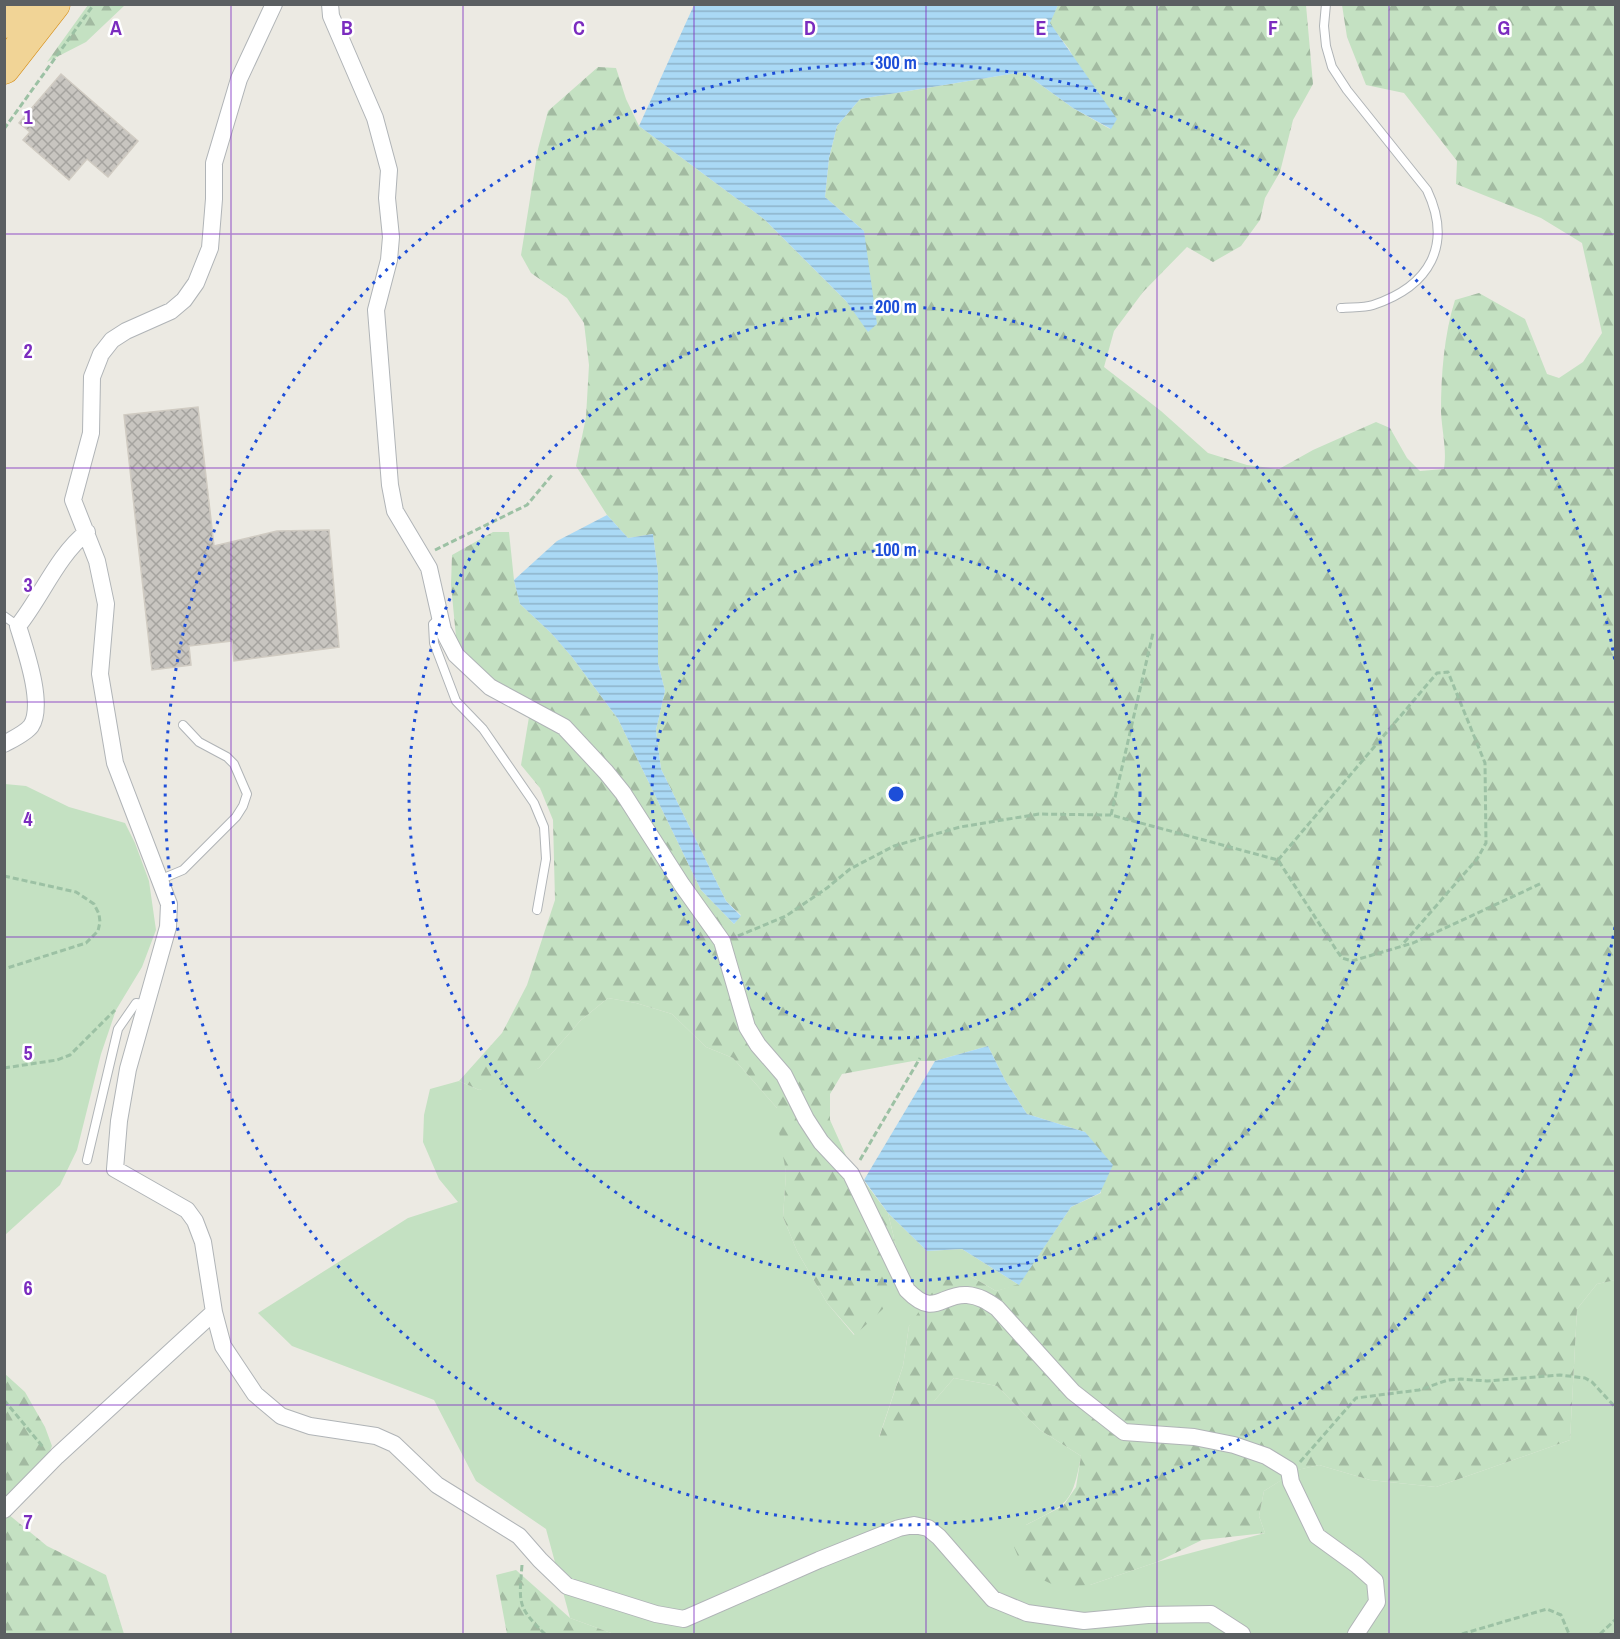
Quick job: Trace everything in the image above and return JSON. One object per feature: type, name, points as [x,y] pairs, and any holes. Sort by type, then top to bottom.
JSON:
[{"type":"highway","points":[[4,22],[18,4]]},
{"type":"highway","points":[[4,68],[54,4]]},
{"type":"street","points":[[274,4],[238,79],[214,163],[210,248],[195,283],[184,300],[171,311],[126,331],[112,340],[101,354],[92,377],[91,433],[73,500],[97,561],[106,604],[100,674],[115,764],[169,904],[168,927],[145,1004],[122,1098],[115,1168],[187,1210],[195,1221],[203,1242],[214,1312],[223,1347],[255,1394],[281,1416],[310,1426],[376,1436],[394,1444],[437,1485],[519,1536],[567,1586],[656,1614],[684,1619],[819,1560],[899,1528],[914,1525],[928,1528],[939,1537],[993,1599],[1027,1613],[1084,1621],[1148,1615],[1211,1614],[1242,1635]]},
{"type":"street","points":[[330,4],[330,16],[375,118],[389,170],[387,198],[391,237],[389,260],[376,310],[383,415],[395,511],[429,568],[443,630],[456,655],[490,687],[564,727],[623,793],[682,885],[722,941],[747,1027],[758,1045],[784,1075],[806,1119],[821,1142],[851,1174],[907,1290],[918,1301],[935,1304],[964,1295],[984,1299],[997,1308],[1073,1392],[1124,1432],[1194,1437],[1234,1445],[1266,1456],[1289,1470],[1291,1482],[1317,1536],[1375,1581],[1377,1602],[1356,1635]]},
{"type":"street","points":[[4,744],[30,728],[36,715],[34,690],[11,621],[30,611],[73,543],[87,532]]},
{"type":"street","points":[[4,1510],[54,1460],[214,1312]]},
{"type":"lane","points":[[1326,4],[1324,26],[1326,46],[1332,67],[1347,90],[1426,190],[1434,206],[1438,222],[1438,240],[1433,257],[1425,271],[1409,288],[1372,305],[1341,308]]},
{"type":"lane","points":[[440,617],[433,624],[434,643],[456,701],[489,738],[534,802],[544,827],[546,859],[537,910]]},
{"type":"lane","points":[[159,880],[183,870],[236,816],[247,794],[234,764],[227,757],[199,741],[183,725]]},
{"type":"lane","points":[[87,1160],[118,1029],[136,1003],[145,1004]]},
{"type":"path","points":[[4,129],[94,4]]},
{"type":"path","points":[[423,557],[526,505],[552,475]]},
{"type":"path","points":[[1111,815],[1153,633]]},
{"type":"path","points":[[1278,860],[1437,672],[1448,672],[1485,763],[1486,843],[1477,859],[1400,947]]},
{"type":"path","points":[[722,941],[786,916],[850,869],[894,846],[960,827],[1039,814],[1111,815],[1278,860],[1342,958],[1352,961],[1413,943],[1542,883]]},
{"type":"path","points":[[4,876],[76,892],[94,904],[100,922],[98,931],[86,942],[4,969]]},
{"type":"path","points":[[4,1068],[57,1060],[70,1055],[121,1004]]},
{"type":"path","points":[[851,1174],[920,1058]]},
{"type":"path","points":[[1289,1470],[1297,1466],[1356,1398],[1419,1390],[1448,1380],[1487,1381],[1560,1375],[1586,1378],[1616,1408]]},
{"type":"path","points":[[4,1400],[54,1460]]},
{"type":"path","points":[[527,1546],[523,1556],[519,1599],[525,1614],[545,1635]]},
{"type":"path","points":[[1462,1635],[1547,1609],[1561,1615],[1569,1635]]},
{"type":"path","points":[[1600,1635],[1616,1619]]},
{"type":"green space","points":[[88,5],[125,5],[86,42],[47,62]]},
{"type":"green space","points":[[1058,5],[1306,5],[1313,84],[1293,120],[1280,172],[1265,198],[1260,220],[1241,246],[1213,262],[1187,247],[1143,292],[1114,331],[1104,367],[1161,411],[1208,453],[1247,465],[1279,469],[1313,450],[1376,422],[1390,428],[1407,458],[1420,471],[1444,469],[1445,448],[1441,412],[1443,370],[1448,327],[1455,300],[1479,293],[1525,319],[1547,374],[1559,378],[1583,362],[1602,333],[1582,243],[1541,218],[1456,184],[1457,161],[1404,93],[1366,85],[1347,37],[1342,5],[1615,5],[1616,1280],[1597,1284],[1577,1309],[1570,1440],[1436,1487],[1370,1480],[1319,1465],[1298,1470],[1264,1491],[1259,1516],[1265,1533],[1202,1540],[1157,1562],[1090,1585],[1058,1587],[1024,1571],[1012,1542],[1026,1525],[1063,1506],[1076,1487],[1081,1456],[1040,1430],[997,1386],[954,1378],[935,1400],[891,1442],[879,1438],[903,1366],[909,1326],[940,1281],[967,1274],[996,1291],[1019,1284],[1071,1207],[1101,1193],[1085,1132],[1027,1114],[1005,1080],[988,1046],[935,1061],[913,1061],[842,1074],[830,1094],[830,1120],[848,1160],[888,1213],[901,1267],[883,1309],[855,1335],[827,1303],[797,1251],[783,1217],[786,1173],[777,1108],[733,1058],[706,1047],[672,1014],[636,1003],[608,998],[580,1021],[539,1068],[510,1083],[479,1090],[459,1081],[502,1033],[527,985],[555,900],[553,820],[540,788],[521,765],[530,711],[484,678],[457,647],[451,585],[452,555],[493,532],[509,532],[514,580],[520,604],[551,633],[572,657],[618,719],[701,890],[734,924],[741,915],[726,901],[661,769],[656,730],[665,691],[658,663],[658,573],[653,534],[628,538],[607,515],[576,466],[586,417],[589,365],[584,323],[567,298],[531,273],[521,255],[538,149],[548,111],[598,67],[616,68],[626,99],[639,126],[764,219],[846,301],[869,332],[864,231],[825,197],[829,158],[837,126],[860,99],[1023,72],[1073,108],[1110,129],[1069,49],[1049,23]]},
{"type":"green space","points":[[5,784],[26,786],[69,807],[125,823],[149,881],[156,930],[142,967],[116,1010],[101,1054],[77,1150],[60,1185],[5,1235]]},
{"type":"green space","points":[[608,998],[636,1003],[672,1014],[706,1047],[733,1058],[777,1108],[786,1173],[783,1217],[797,1251],[827,1303],[854,1335],[901,1267],[888,1213],[927,1251],[962,1249],[1019,1285],[996,1291],[967,1274],[909,1326],[903,1366],[879,1437],[935,1400],[954,1378],[997,1386],[1040,1430],[1081,1456],[1075,1484],[1066,1501],[1026,1525],[1090,1585],[1157,1562],[1265,1533],[1259,1516],[1264,1491],[1297,1470],[1319,1465],[1370,1480],[1436,1487],[1570,1440],[1577,1309],[1597,1284],[1615,1280],[1615,1634],[614,1634],[570,1618],[546,1529],[476,1481],[434,1400],[292,1346],[258,1313],[408,1218],[458,1202],[439,1179],[423,1142],[424,1115],[430,1089],[459,1081],[479,1090],[539,1068],[580,1021]]},
{"type":"green space","points":[[4,1373],[25,1392],[45,1427],[52,1446],[39,1476],[8,1514],[47,1546],[106,1575],[124,1634],[5,1634]]},
{"type":"green space","points":[[516,1570],[570,1618],[614,1634],[507,1634],[496,1575]]},
{"type":"water","points":[[694,5],[1058,5],[1050,23],[1117,119],[1111,129],[1073,108],[1023,72],[860,99],[837,126],[829,158],[825,197],[864,231],[877,324],[868,332],[846,301],[764,219],[639,126]]},
{"type":"water","points":[[607,515],[628,538],[653,534],[658,573],[658,663],[665,691],[656,730],[661,769],[726,901],[741,916],[734,924],[701,890],[618,719],[572,657],[551,633],[520,604],[514,580],[557,541]]},
{"type":"water","points":[[988,1046],[1005,1080],[1027,1114],[1085,1132],[1113,1165],[1100,1193],[1071,1207],[1019,1285],[962,1249],[927,1251],[888,1213],[864,1180],[935,1061]]},
{"type":"building","points":[[61,74],[138,141],[108,177],[87,159],[69,180],[23,140],[30,132],[19,123]]},
{"type":"building","points":[[198,407],[214,546],[277,531],[329,530],[339,647],[234,661],[232,641],[189,646],[191,665],[152,670],[124,415]]}]
